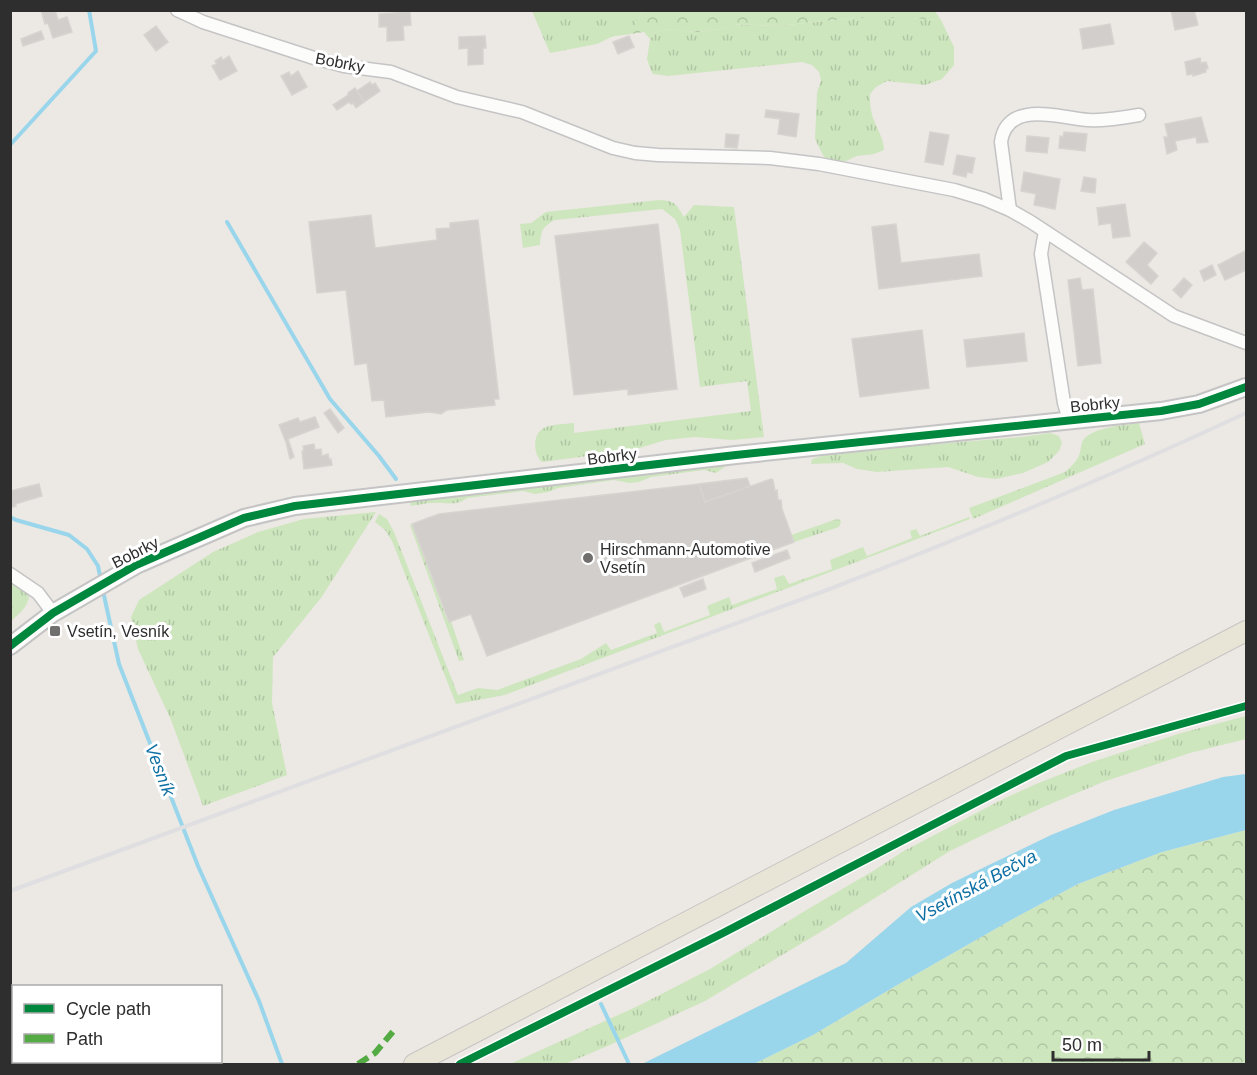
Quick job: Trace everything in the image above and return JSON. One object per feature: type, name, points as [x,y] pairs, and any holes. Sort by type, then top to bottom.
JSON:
[{"type":"main road","points":[[414,1065],[1246,631]]},
{"type":"street","name":"Bobrky","points":[[177,10],[203,22],[314,58],[344,66],[391,72],[457,98],[522,112],[613,148],[658,155],[770,158],[819,164],[954,190],[984,199],[1010,210],[1046,232],[1174,316],[1246,342]]},
{"type":"street","points":[[1010,210],[1001,142],[1008,124],[1018,117],[1031,113],[1087,120],[1139,115]]},
{"type":"street","points":[[1046,232],[1041,254],[1062,393],[1069,420]]},
{"type":"street","name":"Bobrky","points":[[10,646],[53,613],[136,565],[244,518],[294,507],[736,455],[1161,411],[1199,404],[1246,387]]},
{"type":"street","points":[[10,574],[38,593],[53,613]]},
{"type":"green space","points":[[934,10],[941,20],[855,18],[777,26],[734,24],[720,29],[698,32],[662,29],[650,39],[644,32],[609,37],[634,26],[643,11]]},
{"type":"green space","points":[[532,11],[643,11],[634,26],[597,44],[550,53]]},
{"type":"green space","points":[[855,18],[941,20],[954,47],[954,65],[942,79],[925,85],[887,81],[876,87],[870,94],[871,108],[884,150],[846,161],[835,163],[824,157],[815,139],[817,93],[821,80],[819,72],[812,65],[802,62],[668,76],[653,74],[647,59],[650,39],[662,29],[698,32],[720,29],[733,24],[777,26]]},
{"type":"green space","points":[[659,200],[675,204],[684,217],[694,205],[734,207],[764,437],[732,440],[695,437],[666,440],[633,450],[542,462],[537,454],[536,439],[540,431],[550,426],[574,423],[574,433],[751,411],[747,381],[700,387],[680,230],[675,219],[662,209],[555,220],[543,230],[540,245],[523,248],[520,224],[531,223],[546,212]]},
{"type":"green space","points":[[1139,423],[1145,444],[973,519],[969,508],[1065,472],[1077,458],[1083,440],[1089,435],[1110,427]]},
{"type":"green space","points":[[1050,433],[1059,436],[1062,443],[1059,451],[1048,462],[1023,473],[996,479],[978,477],[948,467],[877,472],[857,469],[843,463],[811,464],[812,459],[850,448],[925,445]]},
{"type":"green space","points":[[729,464],[716,473],[704,470],[651,477],[629,483],[614,480],[558,488],[535,494],[523,491],[467,498],[454,503],[411,506],[409,499]]},
{"type":"green space","points":[[376,512],[321,598],[273,657],[272,703],[287,775],[203,806],[171,720],[138,649],[131,617],[139,600],[213,552],[258,532],[304,519]]},
{"type":"green space","points":[[379,514],[387,519],[394,532],[458,695],[478,688],[497,690],[581,659],[606,643],[611,650],[657,633],[654,625],[660,622],[664,632],[710,615],[707,606],[729,597],[732,605],[777,589],[774,578],[784,575],[789,584],[832,569],[830,560],[863,547],[867,556],[912,538],[910,531],[916,529],[920,536],[969,517],[970,519],[505,695],[456,704],[392,541],[385,530],[375,522]]},
{"type":"green space","points":[[837,519],[841,522],[839,527],[794,542],[791,535]]},
{"type":"green space","points":[[412,524],[464,660],[459,661],[410,525]]},
{"type":"green space","points":[[10,580],[24,590],[29,597],[25,608],[11,621]]},
{"type":"green space","points":[[1246,716],[1246,739],[1190,753],[1103,782],[983,835],[950,851],[705,1001],[565,1064],[510,1064],[638,1006],[710,969],[902,852],[1003,799],[1092,762],[1181,733]]},
{"type":"green space","points":[[1246,830],[1246,1064],[754,1064],[813,1035],[1011,920],[1078,884],[1162,852]]},
{"type":"water","name":"Vsetínská Bečva","points":[[1246,774],[1246,830],[1162,852],[1078,884],[1011,920],[813,1035],[754,1064],[642,1064],[846,963],[911,907],[952,883],[1051,835],[1114,810],[1223,777]]},
{"type":"building","points":[[41,10],[55,10],[58,20],[67,17],[72,32],[53,38],[48,23],[45,24]]},
{"type":"building","points":[[1171,10],[1194,10],[1198,25],[1175,30]]},
{"type":"building","points":[[410,12],[411,25],[403,26],[404,40],[387,41],[387,27],[379,27],[379,14]]},
{"type":"building","points":[[1110,24],[1114,44],[1083,49],[1080,29]]},
{"type":"building","points":[[156,26],[168,42],[156,51],[144,35]]},
{"type":"building","points":[[41,31],[44,39],[23,46],[21,39]]},
{"type":"building","points":[[485,36],[486,48],[483,48],[483,64],[468,65],[468,48],[459,49],[459,37]]},
{"type":"building","points":[[629,36],[634,47],[618,54],[613,42]]},
{"type":"building","points":[[229,56],[237,71],[220,80],[212,66],[217,64],[215,61],[221,57],[223,60]]},
{"type":"building","points":[[1200,58],[1201,63],[1206,62],[1208,68],[1206,72],[1193,76],[1193,74],[1187,75],[1185,62]]},
{"type":"building","points":[[298,71],[307,87],[292,95],[281,76],[289,72],[291,76]]},
{"type":"building","points":[[370,82],[372,85],[375,83],[380,91],[364,102],[357,91]]},
{"type":"building","points":[[355,88],[364,102],[356,108],[353,103],[349,102],[337,110],[333,105]]},
{"type":"building","points":[[766,110],[799,114],[796,137],[778,134],[780,119],[765,117]]},
{"type":"building","points":[[1201,117],[1208,142],[1197,143],[1196,137],[1175,141],[1177,150],[1167,154],[1164,137],[1168,137],[1165,124]]},
{"type":"building","points":[[930,132],[949,135],[943,165],[925,162]]},
{"type":"building","points":[[1064,132],[1087,134],[1085,151],[1059,148],[1060,136],[1063,137]]},
{"type":"building","points":[[726,134],[739,135],[737,148],[725,147]]},
{"type":"building","points":[[1027,136],[1049,138],[1047,153],[1026,151]]},
{"type":"building","points":[[957,155],[975,158],[972,173],[967,172],[966,177],[953,174]]},
{"type":"building","points":[[1024,172],[1060,179],[1055,209],[1034,205],[1036,194],[1021,191]]},
{"type":"building","points":[[1084,177],[1096,179],[1095,193],[1081,191]]},
{"type":"building","points":[[1125,204],[1130,236],[1113,238],[1111,223],[1099,225],[1097,208]]},
{"type":"building","points":[[371,215],[375,248],[437,240],[436,229],[450,228],[450,223],[478,220],[499,399],[494,399],[495,405],[447,410],[441,414],[429,412],[386,417],[384,400],[372,401],[367,363],[355,365],[346,290],[317,293],[309,222]]},
{"type":"building","points":[[658,224],[677,389],[628,395],[628,389],[574,395],[555,236]]},
{"type":"building","points":[[896,224],[901,263],[979,254],[982,276],[879,289],[872,227]]},
{"type":"building","points":[[1144,242],[1157,253],[1147,265],[1158,276],[1151,284],[1126,262]]},
{"type":"building","points":[[1245,251],[1246,270],[1225,280],[1218,265]]},
{"type":"building","points":[[1212,265],[1216,275],[1204,281],[1200,271]]},
{"type":"building","points":[[1080,278],[1082,290],[1093,289],[1101,363],[1078,366],[1068,280]]},
{"type":"building","points":[[1184,278],[1192,285],[1181,298],[1173,290]]},
{"type":"building","points":[[922,330],[929,388],[860,397],[852,339]]},
{"type":"building","points":[[1024,333],[1027,361],[967,367],[964,340]]},
{"type":"building","points":[[330,409],[344,428],[338,433],[324,413]]},
{"type":"building","points":[[315,417],[319,427],[288,439],[294,457],[290,459],[279,425],[298,418],[300,422]]},
{"type":"building","points":[[314,444],[315,450],[321,449],[322,456],[328,454],[332,465],[304,469],[303,446]]},
{"type":"building","points":[[747,478],[750,486],[705,502],[699,484]]},
{"type":"building","name":"Hirschmann-Automotive Vsetín","points":[[771,479],[775,491],[777,490],[778,500],[781,500],[794,542],[487,656],[471,614],[449,622],[412,524],[439,514],[699,484],[705,502]]},
{"type":"building","points":[[39,484],[42,496],[12,507],[10,491]]},
{"type":"building","points":[[787,550],[790,558],[755,572],[752,563]]},
{"type":"building","points":[[703,579],[706,589],[684,597],[680,588]]},
{"type":"waterway","points":[[10,145],[96,51],[89,10]]},
{"type":"waterway","points":[[227,222],[330,399],[396,479]]},
{"type":"waterway","name":"Vesník","points":[[10,517],[69,535],[87,549],[98,566],[101,581]]},
{"type":"waterway","name":"Vesník","points":[[103,591],[119,664],[198,866],[259,1001],[282,1064]]},
{"type":"waterway","points":[[601,1004],[629,1064]]},
{"type":"railway","points":[[10,891],[827,590],[1038,505],[1246,413]]},
{"type":"marked path","points":[[358,1064],[375,1053],[396,1028]]},
{"type":"cycle path","points":[[10,646],[53,613],[136,565],[244,518],[295,506],[736,455],[1161,411],[1199,404],[1246,387]]},
{"type":"cycle path","points":[[460,1064],[723,933],[1066,756],[1246,706]]},
{"type":"place","name":"Hirschmann-Automotive Vsetín","points":[[588,558]]},
{"type":"place","name":"Vsetín, Vesník","points":[[55,631]]}]
